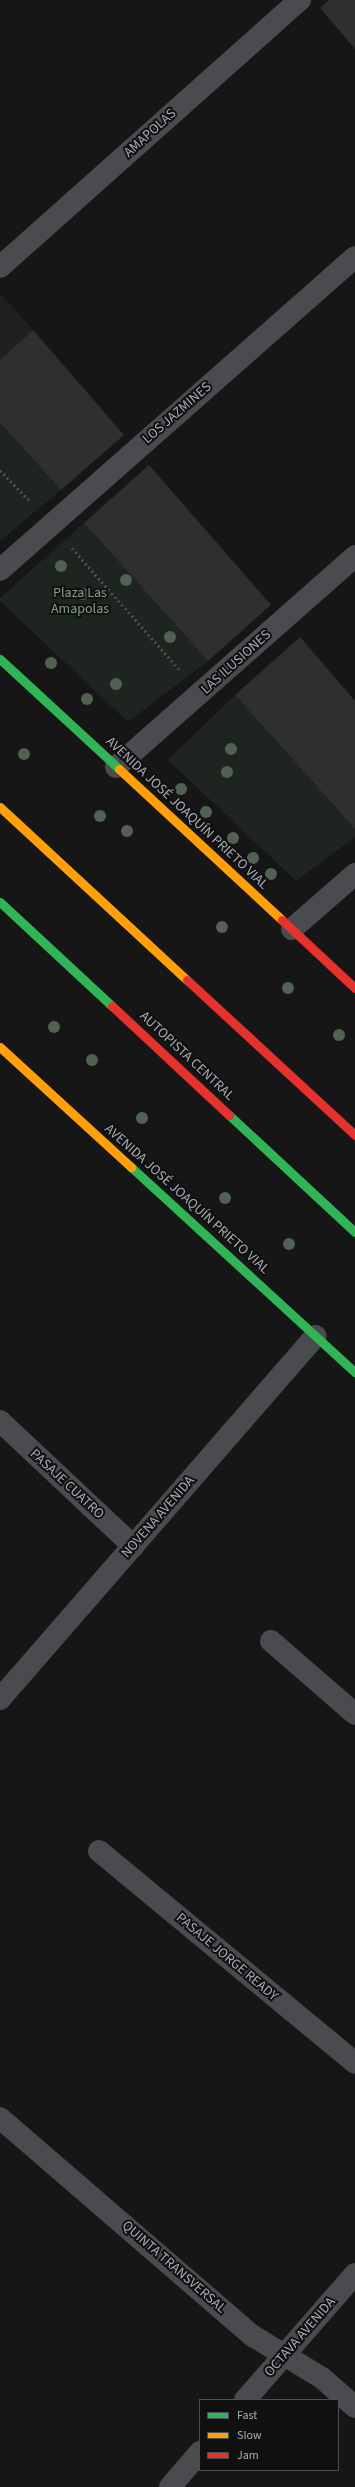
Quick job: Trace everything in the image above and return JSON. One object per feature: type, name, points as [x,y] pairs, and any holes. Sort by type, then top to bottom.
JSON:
[{"type":"main road","name":"AVENIDA JOSÉ JOAQUÍN PRIETO VIAL","points":[[0,659],[355,988]]},
{"type":"main road","points":[[0,807],[355,1136]]},
{"type":"main road","name":"AUTOPISTA CENTRAL","points":[[0,902],[355,1232]]},
{"type":"main road","name":"AVENIDA JOSÉ JOAQUÍN PRIETO VIAL","points":[[0,1047],[355,1372]]},
{"type":"street","name":"AMAPOLAS","points":[[0,267],[300,0]]},
{"type":"street","name":"LOS JAZMINES","points":[[0,570],[355,257]]},
{"type":"street","name":"LAS ILUSIONES","points":[[116,767],[355,556]]},
{"type":"street","points":[[292,929],[355,874]]},
{"type":"street","name":"NOVENA AVENIDA","points":[[0,1699],[316,1336]]},
{"type":"street","name":"PASAJE CUATRO","points":[[0,1421],[133,1546]]},
{"type":"street","points":[[271,1641],[355,1714]]},
{"type":"street","name":"PASAJE JORGE READY","points":[[99,1851],[355,2063]]},
{"type":"street","name":"QUINTA TRANSVERSAL","points":[[0,2118],[253,2336],[322,2378],[355,2407]]},
{"type":"street","name":"OCTAVA AVENIDA","points":[[246,2399],[355,2274]]},
{"type":"street","points":[[170,2487],[199,2453]]},
{"type":"path","points":[[0,470],[51,524],[200,693]]},
{"type":"shaded area","points":[[1,294],[33,330],[0,360],[0,295]]},
{"type":"green space","points":[[0,423],[61,490],[0,541]]},
{"type":"green space","name":"Plaza Las Amapolas","points":[[84,523],[208,661],[128,722],[0,601],[0,598]]},
{"type":"green space","points":[[235,695],[355,829],[355,837],[296,881],[168,760]]},
{"type":"building","points":[[329,0],[355,0],[355,49],[320,8]]},
{"type":"building","points":[[33,330],[124,435],[61,490],[0,423],[0,360]]},
{"type":"building","points":[[149,465],[271,605],[208,661],[84,523]]},
{"type":"building","points":[[300,637],[355,701],[355,829],[235,695]]},
{"type":"traffic: fast","points":[[0,659],[119,769]]},
{"type":"traffic: fast","points":[[0,902],[112,1006]]},
{"type":"traffic: fast","points":[[229,1115],[355,1232]]},
{"type":"traffic: fast","points":[[131,1167],[355,1372]]},
{"type":"traffic: slow","points":[[119,769],[282,920]]},
{"type":"traffic: slow","points":[[0,807],[187,980]]},
{"type":"traffic: slow","points":[[0,1047],[131,1167]]},
{"type":"traffic: jam","points":[[282,920],[355,988]]},
{"type":"traffic: jam","points":[[187,980],[355,1135]]},
{"type":"traffic: jam","points":[[112,1006],[229,1115]]}]
